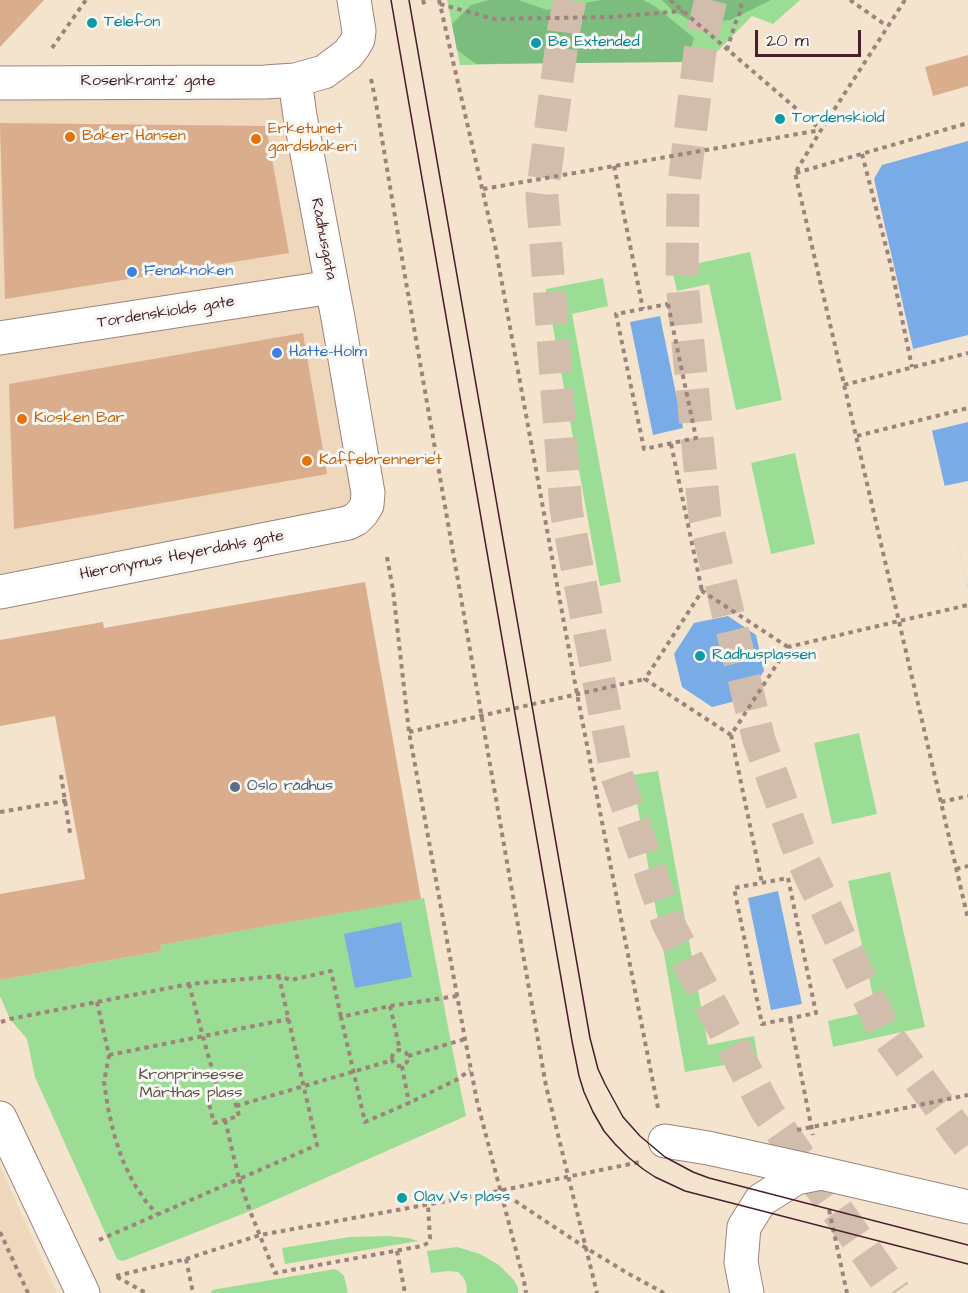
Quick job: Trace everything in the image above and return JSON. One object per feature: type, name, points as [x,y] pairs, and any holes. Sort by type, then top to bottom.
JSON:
[{"type":"street","points":[[295,80],[324,72],[348,54],[354,46],[359,31],[354,0]]},
{"type":"street","name":"Rosenkrantz’ gate","points":[[0,83],[295,80]]},
{"type":"street","name":"Rådhusgata","points":[[295,80],[368,493],[367,505],[362,513]]},
{"type":"street","name":"Tordenskiolds gate","points":[[0,338],[332,287]]},
{"type":"street","name":"Hieronymus Heyerdahls gate","points":[[0,592],[342,524],[356,519],[362,513]]},
{"type":"street","points":[[0,1118],[83,1293]]},
{"type":"street","points":[[665,1141],[708,1148],[968,1208]]},
{"type":"street","points":[[747,1293],[741,1262],[744,1227],[761,1200],[796,1178],[821,1173]]},
{"type":"path","points":[[51,48],[86,0]]},
{"type":"path","points":[[423,0],[424,7]]},
{"type":"path","points":[[670,0],[820,130]]},
{"type":"path","points":[[727,50],[742,8],[739,0]]},
{"type":"path","points":[[850,0],[887,26]]},
{"type":"path","points":[[905,0],[820,130],[795,173],[968,920]]},
{"type":"path","points":[[439,2],[494,19],[611,17],[682,11]]},
{"type":"path","points":[[439,2],[495,245],[577,694],[665,1141]]},
{"type":"path","points":[[374,94],[546,1086],[597,1293]]},
{"type":"path","points":[[795,173],[968,123]]},
{"type":"path","points":[[483,189],[820,130]]},
{"type":"path","points":[[862,154],[891,266],[912,367]]},
{"type":"path","points":[[614,166],[643,309]]},
{"type":"path","points":[[668,304],[696,438],[644,449],[616,314],[643,309],[668,304]]},
{"type":"path","points":[[844,385],[968,353]]},
{"type":"path","points":[[856,436],[968,408]]},
{"type":"path","points":[[409,732],[645,679],[702,591],[671,444]]},
{"type":"path","points":[[387,557],[393,590],[409,732],[465,1039],[477,1101],[526,1293]]},
{"type":"path","points":[[702,591],[788,647]]},
{"type":"path","points":[[762,883],[731,735],[788,647],[968,605]]},
{"type":"path","points":[[645,679],[731,735]]},
{"type":"path","points":[[61,775],[68,800],[70,833]]},
{"type":"path","points":[[941,802],[968,796]]},
{"type":"path","points":[[0,812],[68,800]]},
{"type":"path","points":[[956,869],[968,866]]},
{"type":"path","points":[[788,878],[816,1013],[790,1018],[762,1024],[734,888],[788,878]]},
{"type":"path","points":[[2,1022],[189,984],[279,976],[291,980],[331,971],[365,1122],[458,1079],[471,1069]]},
{"type":"path","points":[[99,1240],[317,1145],[279,976]]},
{"type":"path","points":[[189,984],[220,1097]]},
{"type":"path","points":[[341,1017],[390,1006],[457,996]]},
{"type":"path","points":[[97,1002],[109,1055],[104,1082],[108,1108],[122,1160],[132,1182],[157,1214]]},
{"type":"path","points":[[390,1006],[400,1050]]},
{"type":"path","points":[[790,1018],[847,1293]]},
{"type":"path","points":[[109,1055],[289,1019]]},
{"type":"path","points":[[408,1056],[465,1039]]},
{"type":"path","points":[[400,1050],[405,1051],[408,1056],[407,1061],[402,1065],[395,1064],[393,1060],[394,1054],[400,1050]]},
{"type":"path","points":[[236,1106],[393,1060]]},
{"type":"path","points":[[402,1065],[409,1103]]},
{"type":"path","points":[[233,1094],[236,1106],[239,1116],[214,1123],[208,1100],[233,1094]]},
{"type":"path","points":[[225,1120],[239,1179],[275,1273],[422,1246],[428,1243],[430,1238],[428,1204]]},
{"type":"path","points":[[146,1293],[116,1276],[186,1259],[260,1235],[609,1169]]},
{"type":"path","points":[[500,1191],[586,1248],[664,1293]]},
{"type":"path","points":[[0,1232],[28,1293]]},
{"type":"path","points":[[397,1251],[405,1293]]},
{"type":"path","points":[[186,1259],[193,1293]]},
{"type":"shaded area","points":[[295,80],[367,505],[0,592],[0,83]]},
{"type":"shaded area","points":[[0,1166],[56,1291],[57,1293],[0,1293]]},
{"type":"green space","points":[[447,0],[800,0],[773,24],[752,16],[707,62],[621,61],[460,65]]},
{"type":"green space","points":[[489,0],[518,0],[547,10],[601,0],[643,0],[656,7],[694,38],[687,62],[476,64],[457,50],[452,24],[471,5]]},
{"type":"green space","points":[[662,0],[771,0],[730,20],[694,23],[672,10]]},
{"type":"green space","points":[[750,252],[782,400],[736,410],[709,284],[677,291],[672,269]]},
{"type":"green space","points":[[603,278],[608,306],[572,314],[621,582],[600,586],[546,289]]},
{"type":"green space","points":[[795,453],[815,544],[771,554],[751,463]]},
{"type":"green space","points":[[859,733],[877,814],[832,824],[814,743]]},
{"type":"green space","points":[[658,771],[708,1045],[754,1036],[758,1059],[685,1072],[632,775]]},
{"type":"green space","points":[[890,872],[925,1027],[833,1047],[828,1021],[876,1010],[848,881]]},
{"type":"green space","name":"Kronprinsesse Märthas plass","points":[[424,898],[466,1116],[255,1209],[123,1261],[117,1259],[35,1077],[27,1039],[10,1019],[0,996],[0,980],[162,951],[160,945]]},
{"type":"green space","points":[[388,1236],[418,1241],[285,1264],[282,1248],[349,1237]]},
{"type":"green space","points":[[457,1247],[480,1254],[499,1265],[514,1280],[518,1293],[466,1293],[466,1283],[458,1272],[431,1273],[427,1251]]},
{"type":"green space","points":[[335,1269],[344,1276],[348,1293],[211,1293],[212,1290]]},
{"type":"water","points":[[968,141],[968,587],[874,179],[882,165]]},
{"type":"water","points":[[660,316],[683,428],[653,435],[630,322]]},
{"type":"water","points":[[728,616],[756,635],[764,671],[744,699],[712,707],[682,687],[674,654],[694,623]]},
{"type":"water","points":[[778,891],[802,1004],[771,1010],[748,898]]},
{"type":"water","points":[[401,922],[412,977],[355,988],[344,934]]},
{"type":"pier","points":[[968,335],[968,422],[931,431],[913,349]]},
{"type":"pier","points":[[968,481],[968,587],[944,486]]},
{"type":"building","points":[[0,0],[44,0],[0,47]]},
{"type":"building","points":[[968,55],[968,86],[933,96],[925,67]]},
{"type":"building","points":[[0,123],[266,126],[289,253],[5,299]]},
{"type":"building","points":[[303,333],[327,474],[14,529],[9,384]]},
{"type":"building","name":"Oslo rådhus","points":[[365,582],[421,899],[160,945],[162,951],[0,980],[0,894],[85,879],[55,716],[0,726],[0,640],[103,622],[104,628]]},
{"type":"tunnel","points":[[570,0],[564,28],[542,195],[566,509],[617,776],[668,923],[767,1111],[895,1293]]},
{"type":"tunnel","points":[[711,0],[702,36],[683,192],[682,282],[705,518],[759,740],[801,856],[886,1034],[968,1145]]},
{"type":"tram line","points":[[391,0],[572,1041],[579,1076],[593,1112],[604,1131],[628,1157],[655,1177],[685,1191],[968,1264]]},
{"type":"tram line","points":[[409,0],[590,1038],[598,1069],[623,1117],[640,1136],[665,1157],[693,1172],[968,1245]]},
{"type":"place","name":"Telefon","points":[[92,23]]},
{"type":"place","name":"Be Extended","points":[[536,43]]},
{"type":"place","name":"Tordenskiold","points":[[780,119]]},
{"type":"place","name":"Baker Hansen","points":[[70,137]]},
{"type":"place","name":"Erketunet gardsbakeri","points":[[256,139]]},
{"type":"place","name":"Fenaknoken","points":[[132,272]]},
{"type":"place","name":"Hatte-Holm","points":[[277,353]]},
{"type":"place","name":"Kiosken Bar","points":[[22,419]]},
{"type":"place","name":"Kaffebrenneriet","points":[[307,461]]},
{"type":"place","name":"Rådhusplassen","points":[[700,656]]},
{"type":"place","name":"Oslo rådhus","points":[[235,787]]},
{"type":"place","name":"Olav Vs plass","points":[[402,1198]]}]
